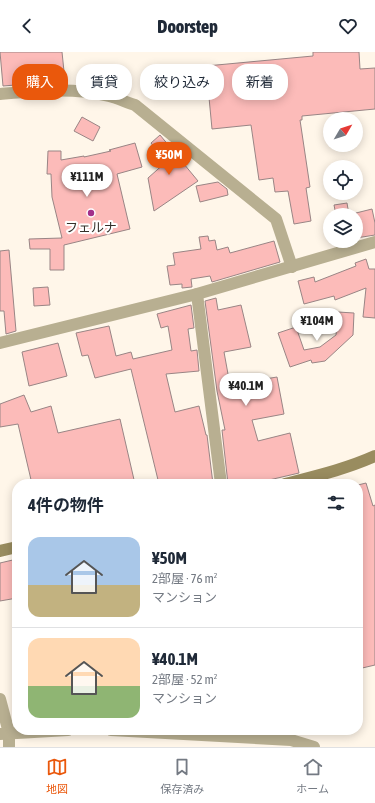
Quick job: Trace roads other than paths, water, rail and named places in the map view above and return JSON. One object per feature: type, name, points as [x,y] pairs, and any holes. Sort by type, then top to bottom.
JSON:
[{"type":"street","points":[[0,94],[36,91],[78,92],[109,96],[135,106],[276,219],[292,267]]},
{"type":"street","points":[[0,343],[197,294],[375,242]]},
{"type":"street","points":[[197,294],[220,479]]},
{"type":"street","points":[[305,479],[330,473],[375,456]]},
{"type":"street","points":[[0,551],[12,548]]},
{"type":"street","points":[[0,700],[5,733],[9,747]]},
{"type":"street","points":[[201,735],[291,740],[314,747]]},
{"type":"place","name":"フェルナ","points":[[91,213]]}]
